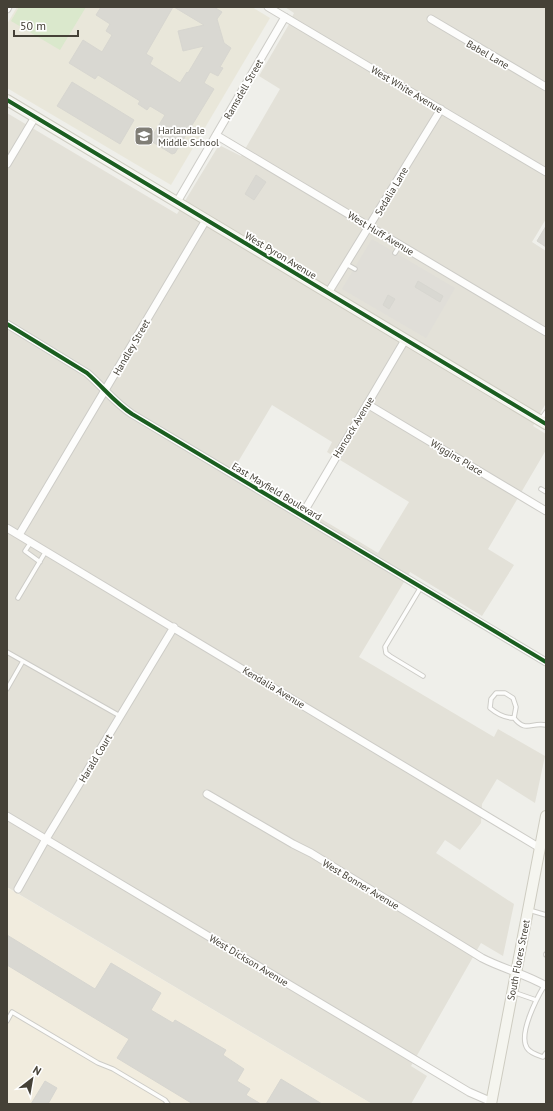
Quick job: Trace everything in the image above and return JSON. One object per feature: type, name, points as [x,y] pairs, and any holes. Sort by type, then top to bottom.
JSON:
[{"type":"street","name":"West White Avenue","points":[[268,7],[546,172]]},
{"type":"street","name":"Ramsdell Street","points":[[177,202],[285,17]]},
{"type":"street","name":"Babel Lane","points":[[431,19],[546,87]]},
{"type":"street","name":"West Pyron Avenue","points":[[7,100],[543,423]]},
{"type":"street","name":"Sedalia Lane","points":[[328,293],[441,109]]},
{"type":"street","points":[[7,164],[35,117]]},
{"type":"street","name":"West Huff Avenue","points":[[216,135],[546,332]]},
{"type":"street","name":"Handley Street","points":[[19,535],[206,220]]},
{"type":"street","name":"East Mayfield Boulevard","points":[[7,324],[87,373],[123,408],[132,414],[546,662]]},
{"type":"street","name":"Hancock Avenue","points":[[302,515],[405,340]]},
{"type":"street","name":"Wiggins Place","points":[[367,404],[546,510]]},
{"type":"street","name":"Kendalia Avenue","points":[[7,528],[540,848]]},
{"type":"street","name":"Harald Court","points":[[18,889],[46,839],[174,627]]},
{"type":"street","name":"West Bonner Avenue","points":[[207,794],[311,853],[488,961],[532,978],[545,985]]},
{"type":"street","name":"West Dickson Avenue","points":[[7,816],[462,1088],[491,1103]]},
{"type":"street","name":"South Flores Street","points":[[491,1103],[546,816]]},
{"type":"lane","points":[[395,253],[400,244]]},
{"type":"lane","points":[[346,264],[355,269]]},
{"type":"lane","points":[[543,423],[546,412]]},
{"type":"lane","points":[[541,489],[546,492]]},
{"type":"lane","points":[[31,542],[25,551],[40,562]]},
{"type":"lane","points":[[18,598],[46,551]]},
{"type":"lane","points":[[421,587],[385,647],[386,653],[423,676]]},
{"type":"lane","points":[[7,652],[120,716]]},
{"type":"lane","points":[[7,689],[23,661]]},
{"type":"lane","points":[[514,718],[506,718],[490,708],[491,699],[496,694],[505,694],[514,698],[516,707],[514,718],[519,725],[526,727],[541,724],[546,725]]},
{"type":"lane","points":[[528,910],[546,915]]},
{"type":"lane","points":[[545,985],[536,1000],[528,1023],[524,1044],[527,1050],[536,1055],[543,1057],[546,1053]]},
{"type":"lane","points":[[512,992],[536,1000]]},
{"type":"lane","points":[[7,1022],[12,1012],[98,1064],[113,1069],[165,1100],[168,1104]]},
{"type":"shaded area","name":"Harlandale Middle School","points":[[17,7],[252,7],[270,18],[171,185],[7,88],[7,24]]},
{"type":"shaded area","points":[[285,7],[546,7],[546,219],[532,242],[546,251],[546,403],[533,426],[546,434],[546,450],[488,549],[514,565],[482,616],[410,572],[359,657],[494,737],[498,729],[545,756],[535,803],[497,779],[482,804],[481,823],[460,850],[445,840],[436,853],[514,904],[503,956],[481,943],[411,1066],[427,1076],[411,1104],[372,1104],[7,887],[7,113],[177,214],[219,145],[241,156],[280,89],[259,76],[294,13]],"holes":[[[272,405],[332,442],[327,452],[409,502],[378,553],[235,467]]]},
{"type":"shaded area","points":[[372,239],[455,288],[426,338],[342,289]]},
{"type":"shaded area","points":[[8,888],[372,1104],[7,1104]]},
{"type":"green space","points":[[19,7],[86,7],[60,50],[11,21]]},
{"type":"building","points":[[101,7],[173,7],[146,54],[153,58],[150,64],[180,83],[187,72],[188,73],[204,46],[183,51],[178,31],[204,25],[174,7],[214,7],[222,12],[217,19],[224,43],[231,48],[220,67],[223,68],[218,76],[210,72],[204,83],[214,89],[175,153],[172,154],[151,141],[151,138],[165,115],[150,106],[147,110],[138,104],[140,101],[98,75],[95,79],[69,63],[83,40],[102,52],[112,35],[106,31],[110,24],[96,15]]},
{"type":"building","points":[[72,82],[134,120],[120,144],[57,106]]},
{"type":"building","points":[[256,175],[266,182],[254,200],[245,194]]},
{"type":"building","points":[[546,226],[546,247],[537,241]]},
{"type":"building","points":[[418,281],[443,296],[440,302],[415,287]]},
{"type":"building","points":[[388,295],[395,299],[389,309],[383,305]]},
{"type":"building","points":[[7,935],[95,989],[111,963],[161,993],[151,1010],[173,1023],[175,1020],[226,1050],[223,1055],[244,1069],[237,1081],[250,1089],[246,1095],[261,1104],[193,1104],[117,1058],[129,1039],[7,965]]},
{"type":"building","points":[[281,1079],[322,1104],[266,1104]]},
{"type":"building","points":[[45,1081],[57,1088],[48,1104],[31,1104]]},
{"type":"cycle path","points":[[7,100],[546,424]]},
{"type":"cycle path","points":[[7,324],[87,373],[132,414],[546,662]]},
{"type":"place","name":"Harlandale Middle School","points":[[144,136]]}]
